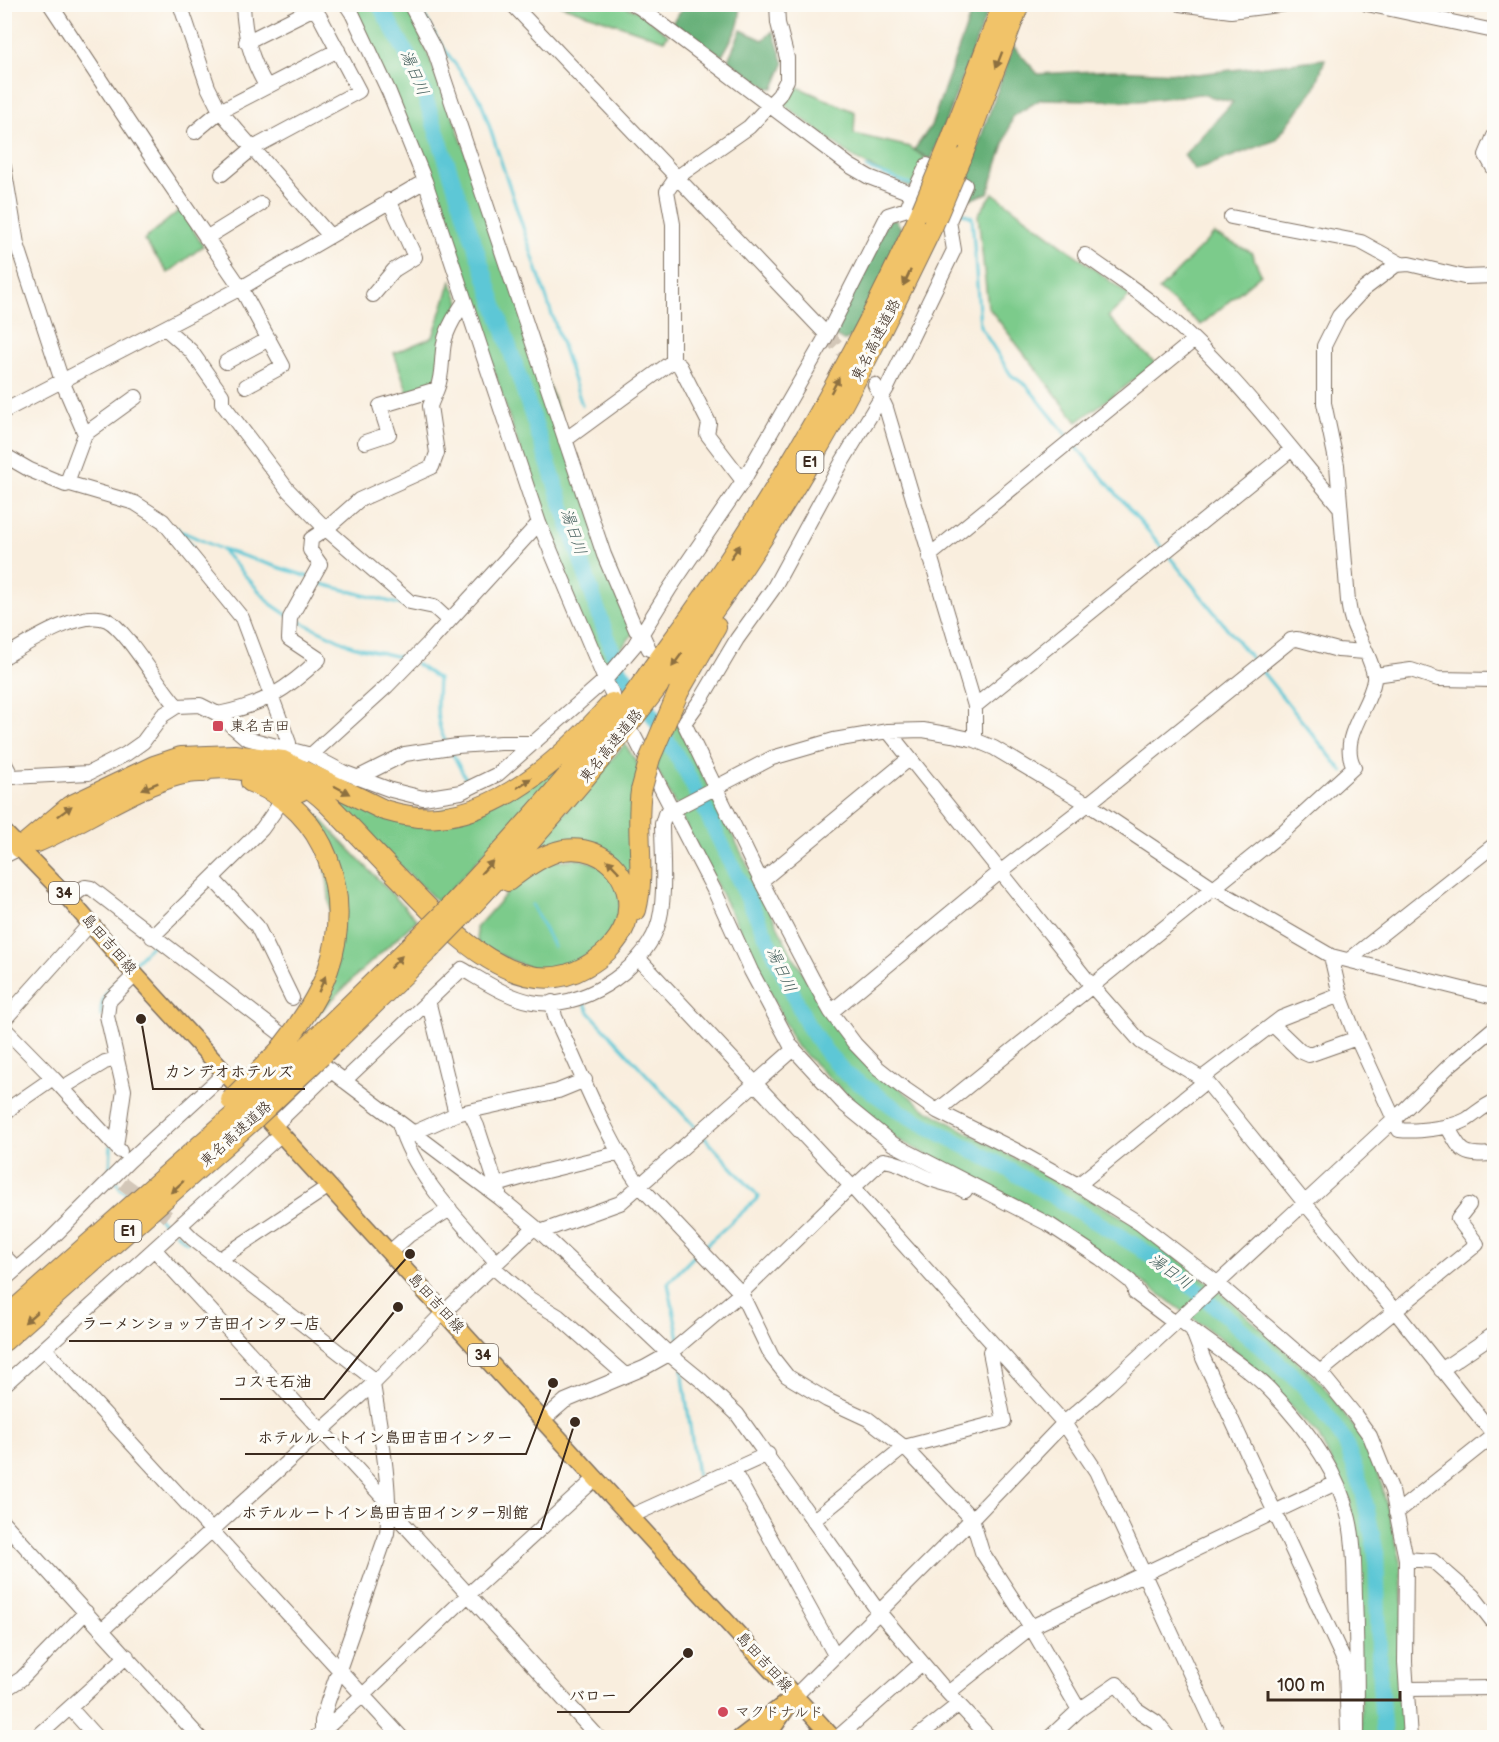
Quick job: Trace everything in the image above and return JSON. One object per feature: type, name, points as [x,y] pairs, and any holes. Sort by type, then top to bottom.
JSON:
[{"type":"highway","name":"東名高速道路","points":[[956,151],[1003,4]]},
{"type":"highway","name":"東名高速道路","points":[[660,674],[825,404],[877,305],[922,210],[956,151],[1019,4]]},
{"type":"highway","name":"東名高速道路","points":[[320,1058],[558,811],[624,711],[660,674],[708,640],[744,582],[877,341],[922,210]]},
{"type":"highway","points":[[12,852],[70,806],[153,766],[181,757],[202,755],[234,755],[276,760],[293,765],[366,802],[399,814],[425,817],[454,815],[493,802],[507,794],[542,770],[576,740],[624,711],[660,674]]},
{"type":"highway","points":[[12,852],[53,835],[139,790],[180,774],[214,767],[239,769],[284,781],[303,792],[322,808],[417,908],[464,951],[507,976],[543,984],[566,983],[595,971],[609,960],[627,935],[635,915],[639,896],[638,820],[641,790],[650,758],[660,674]]},
{"type":"highway","points":[[249,757],[284,771],[312,790],[442,923],[473,949],[515,972],[531,976],[560,976],[582,969],[603,956],[613,944],[624,925],[629,903],[627,890],[618,871],[602,856],[579,850],[561,850],[524,868],[457,918]]},
{"type":"highway","points":[[193,771],[222,774],[266,787],[297,810],[313,829],[328,859],[337,901],[334,946],[315,999],[241,1110]]},
{"type":"highway","name":"東名高速道路","points":[[4,1319],[241,1110],[320,1058],[379,1001],[427,948]]},
{"type":"highway","name":"東名高速道路","points":[[4,1341],[241,1110]]},
{"type":"main road","name":"島田吉田線","points":[[4,832],[12,852],[69,899],[134,974],[835,1737]]},
{"type":"main road","name":"島田吉田線","points":[[740,1737],[795,1696]]},
{"type":"main road","name":"島田吉田線","points":[[766,1737],[795,1696]]},
{"type":"street","points":[[50,4],[241,288],[283,366],[246,386]]},
{"type":"street","points":[[180,4],[208,87],[220,111],[330,236]]},
{"type":"street","points":[[243,4],[246,42],[266,86]]},
{"type":"street","points":[[345,4],[352,13],[389,92],[425,181],[539,524],[607,678],[671,810],[715,892],[751,971],[794,1049],[845,1105],[893,1144],[1050,1225],[1130,1281],[1141,1297]]},
{"type":"street","points":[[410,4],[427,32],[434,49],[604,555],[636,630],[638,640],[660,674],[714,789],[831,1012],[855,1044],[878,1068],[902,1087],[937,1111],[1017,1151],[1140,1223],[1216,1283],[1320,1372],[1370,1436],[1392,1491],[1406,1559],[1405,1662],[1410,1737]]},
{"type":"street","points":[[512,4],[827,335]]},
{"type":"street","points":[[633,4],[772,102],[850,166],[922,210]]},
{"type":"street","points":[[673,361],[674,224],[667,191],[676,178],[749,127],[772,102],[787,80],[787,58],[778,23],[777,4]]},
{"type":"street","points":[[1180,4],[1231,11],[1286,4]]},
{"type":"street","points":[[1367,4],[1494,31]]},
{"type":"street","points":[[222,174],[252,148],[359,91],[321,17],[312,6],[246,42]]},
{"type":"street","points":[[195,132],[220,111],[338,50]]},
{"type":"street","points":[[1494,136],[1486,155],[1494,169]]},
{"type":"street","points":[[684,723],[702,698],[737,639],[773,589],[954,250],[949,220],[965,185],[927,165],[922,210]]},
{"type":"street","points":[[4,166],[17,244],[62,381],[85,434]]},
{"type":"street","points":[[4,411],[241,288],[425,181]]},
{"type":"street","points":[[373,295],[394,270],[415,257],[389,200]]},
{"type":"street","points":[[206,238],[261,204]]},
{"type":"street","points":[[4,762],[12,777],[90,773],[126,754],[142,742],[163,716],[177,706],[200,705],[218,714],[246,738],[311,755],[357,778],[423,798],[461,792],[498,774],[607,678],[638,640],[670,588],[743,481],[827,335],[888,215],[907,208],[922,210]]},
{"type":"street","points":[[1231,217],[1361,242],[1401,264]]},
{"type":"street","points":[[1085,255],[1153,304],[1193,341],[1237,385],[1340,506]]},
{"type":"street","points":[[937,1111],[1214,888],[1283,831],[1354,767],[1350,760],[1350,741],[1358,718],[1372,691],[1375,675],[1352,621],[1348,601],[1337,465],[1324,403],[1324,346],[1339,316],[1357,297],[1396,265],[1409,264],[1464,277],[1494,276]]},
{"type":"street","points":[[218,714],[241,710],[276,694],[298,679],[319,659],[289,639],[292,615],[320,564],[310,550],[311,539],[359,500],[432,467],[437,453],[430,406],[440,381],[444,340],[454,317],[465,301]]},
{"type":"street","points":[[165,328],[191,351],[222,395],[222,403],[288,490],[326,529],[410,602],[434,607],[449,621]]},
{"type":"street","points":[[226,362],[269,339]]},
{"type":"street","points":[[929,556],[1193,341]]},
{"type":"street","points":[[565,440],[673,361]]},
{"type":"street","points":[[673,361],[680,366],[709,423],[707,434],[743,481]]},
{"type":"street","points":[[365,442],[389,434],[380,406],[437,390]]},
{"type":"street","points":[[878,391],[975,706],[975,740]]},
{"type":"street","points":[[67,483],[85,434],[136,397]]},
{"type":"street","points":[[975,706],[1292,449]]},
{"type":"street","points":[[4,455],[30,470],[66,485],[67,483],[135,503],[163,521],[242,618],[276,694],[289,749]]},
{"type":"street","points":[[311,755],[411,661],[531,529],[539,524]]},
{"type":"street","points":[[4,657],[39,637],[78,621],[94,618],[106,620],[122,633],[177,706]]},
{"type":"street","points":[[831,1012],[1000,872],[1291,640],[1297,639],[1338,650],[1365,652]]},
{"type":"street","points":[[1375,675],[1411,670],[1438,679],[1494,680]]},
{"type":"street","points":[[344,1081],[462,969],[514,997],[535,1003],[577,999],[600,989],[639,959],[657,928],[662,895],[662,824],[666,814],[772,758],[834,740],[888,731],[922,730],[975,740],[994,748],[1088,804],[1214,888],[1331,956],[1494,997]]},
{"type":"street","points":[[888,731],[1092,986],[1141,1042],[1204,1080],[1494,1435],[1396,1513]]},
{"type":"street","points":[[357,778],[405,754],[449,747],[531,743]]},
{"type":"street","points":[[761,881],[909,759]]},
{"type":"street","points":[[156,939],[215,882],[262,829],[279,805]]},
{"type":"street","points":[[1349,960],[1494,845]]},
{"type":"street","points":[[215,882],[257,926],[292,998]]},
{"type":"street","points":[[69,899],[85,887],[91,888],[156,939],[320,1058],[344,1081],[412,1133],[499,1191],[538,1230],[679,1354],[737,1414],[768,1454],[878,1611],[948,1693],[990,1737]]},
{"type":"street","points":[[4,1020],[90,924]]},
{"type":"street","points":[[1331,956],[1340,995],[1399,1130],[1454,1125],[1494,1102]]},
{"type":"street","points":[[639,959],[852,1187],[1064,1423],[1096,1471],[1220,1737]]},
{"type":"street","points":[[113,1144],[124,1089],[113,1060],[107,1016],[109,1001],[134,974]]},
{"type":"street","points":[[1078,1185],[1281,1018],[1340,995]]},
{"type":"street","points":[[428,1000],[463,1113],[499,1191]]},
{"type":"street","points":[[552,1002],[555,1017],[619,1153],[640,1186],[741,1293],[772,1357],[787,1376],[827,1400],[868,1419],[904,1447],[972,1520],[982,1552],[1031,1627],[1079,1710]]},
{"type":"street","points":[[1273,1025],[1300,1051],[1309,1055],[1357,1038]]},
{"type":"street","points":[[4,1028],[129,1161]]},
{"type":"street","points":[[795,1696],[972,1520],[1064,1423],[1395,1119],[1451,1064],[1494,1028]]},
{"type":"street","points":[[102,1630],[372,1386],[444,1312],[495,1265],[538,1230],[620,1203],[794,1049]]},
{"type":"street","points":[[4,1385],[176,1230],[277,1130],[320,1058]]},
{"type":"street","points":[[4,1114],[14,1105],[58,1083],[113,1060]]},
{"type":"street","points":[[4,1280],[51,1239],[116,1178],[129,1161],[225,1073]]},
{"type":"street","points":[[412,1133],[463,1113],[558,1091],[585,1080]]},
{"type":"street","points":[[399,1123],[404,1140],[419,1167],[495,1265],[530,1299],[558,1316],[625,1375]]},
{"type":"street","points":[[1447,1126],[1463,1151],[1469,1154],[1494,1154]]},
{"type":"street","points":[[889,1160],[893,1144]]},
{"type":"street","points":[[499,1191],[534,1174],[619,1153]]},
{"type":"street","points":[[543,1420],[566,1401],[679,1354],[852,1187],[883,1160],[896,1161],[934,1181],[952,1184],[1024,1220],[1192,1329],[1248,1369],[1319,1449],[1336,1483],[1349,1519],[1354,1561],[1358,1680],[1357,1737]]},
{"type":"street","points":[[220,1259],[329,1186]]},
{"type":"street","points":[[1320,1372],[1477,1244],[1458,1219],[1469,1205]]},
{"type":"street","points":[[390,1252],[409,1235],[450,1209]]},
{"type":"street","points":[[176,1230],[193,1239],[220,1259],[372,1386],[387,1533],[336,1666],[320,1734]]},
{"type":"street","points":[[154,1249],[599,1737]]},
{"type":"street","points":[[4,1256],[17,1269]]},
{"type":"street","points":[[1192,1329],[1203,1358],[1346,1665],[1348,1737]]},
{"type":"street","points":[[1441,1370],[1494,1334]]},
{"type":"street","points":[[814,1520],[904,1447],[1004,1421],[990,1352],[993,1345]]},
{"type":"street","points":[[45,1349],[402,1737]]},
{"type":"street","points":[[631,1516],[768,1454]]},
{"type":"street","points":[[733,1470],[835,1655]]},
{"type":"street","points":[[320,1734],[596,1478]]},
{"type":"street","points":[[948,1693],[1031,1627],[1336,1483]]},
{"type":"street","points":[[4,1523],[200,1737]]},
{"type":"street","points":[[1406,1559],[1433,1560],[1473,1596],[1494,1623]]},
{"type":"street","points":[[4,1690],[21,1679],[86,1612]]},
{"type":"street","points":[[36,1737],[127,1656]]},
{"type":"street","points":[[835,1737],[922,1663]]},
{"type":"street","points":[[1049,1737],[1079,1710],[1117,1684],[1136,1708],[1156,1722],[1169,1737]]},
{"type":"street","points":[[1408,1689],[1494,1688]]},
{"type":"street","points":[[916,1737],[958,1704]]},
{"type":"street","points":[[70,1707],[97,1737]]},
{"type":"green space","points":[[343,5],[408,5],[454,119],[636,630],[607,666],[592,648],[542,520],[453,242],[393,102]]},
{"type":"green space","points":[[560,5],[621,5],[640,12],[668,35],[664,40]]},
{"type":"green space","points":[[685,5],[737,5],[740,17],[722,56],[672,23]]},
{"type":"green space","points":[[974,5],[990,5],[931,160],[914,150],[931,126]]},
{"type":"green space","points":[[741,30],[763,40],[773,31],[784,64],[774,88],[768,88],[728,60]]},
{"type":"green space","points":[[1013,46],[1038,74],[1114,70],[1198,74],[1325,59],[1315,88],[1276,140],[1195,170],[1184,155],[1233,102],[1200,94],[1139,101],[1041,99],[1013,116],[988,193],[971,199],[966,179]]},
{"type":"green space","points":[[795,86],[855,112],[854,134],[910,147],[925,158],[911,188],[856,159],[779,101]]},
{"type":"green space","points":[[993,193],[1130,296],[1108,317],[1156,364],[1077,422],[988,307],[978,215]]},
{"type":"green space","points":[[181,209],[203,246],[168,273],[144,240]]},
{"type":"green space","points":[[888,220],[896,220],[901,228],[878,290],[852,337],[843,341],[831,333]]},
{"type":"green space","points":[[1214,234],[1251,252],[1261,274],[1201,325],[1159,290]]},
{"type":"green space","points":[[451,281],[460,302],[436,386],[408,393],[394,353],[433,337]]},
{"type":"green space","points":[[677,723],[793,957],[854,1050],[925,1109],[1131,1222],[1224,1295],[1321,1383],[1373,1452],[1401,1561],[1407,1737],[1362,1737],[1350,1500],[1318,1435],[1230,1345],[1137,1278],[1022,1205],[889,1135],[796,1046],[740,930],[655,766]]},
{"type":"green space","points":[[625,744],[640,768],[633,886],[612,857],[526,856]]},
{"type":"green space","points":[[564,765],[439,903],[322,792],[416,820]]},
{"type":"green space","points":[[309,807],[417,920],[307,1025],[336,967],[322,828]]},
{"type":"green space","points":[[578,859],[595,863],[613,874],[621,892],[618,924],[602,947],[557,972],[533,970],[478,945],[476,928],[514,885],[552,861]]},
{"type":"waterway","name":"湯日川","points":[[379,4],[407,54],[424,94],[619,668],[653,716],[688,775],[807,1024],[826,1052],[846,1074],[901,1112],[1006,1168],[1140,1248],[1178,1275],[1302,1384],[1345,1442],[1363,1492],[1376,1553],[1384,1738]]},
{"type":"waterway","points":[[424,4],[422,11],[436,37],[481,101],[582,405]]},
{"type":"waterway","points":[[867,168],[910,184]]},
{"type":"waterway","points":[[958,211],[972,217],[980,326],[1011,375],[1027,386],[1069,438]]},
{"type":"waterway","points":[[1073,443],[1162,547]]},
{"type":"waterway","points":[[177,528],[192,546]]},
{"type":"waterway","points":[[183,532],[221,549],[309,577]]},
{"type":"waterway","points":[[221,549],[271,604],[287,615]]},
{"type":"waterway","points":[[1168,555],[1256,664]]},
{"type":"waterway","points":[[315,580],[322,584],[406,606]]},
{"type":"waterway","points":[[293,618],[352,646],[408,659]]},
{"type":"waterway","points":[[416,664],[438,679],[438,719],[446,742]]},
{"type":"waterway","points":[[1260,669],[1343,772]]},
{"type":"waterway","points":[[451,751],[467,781]]},
{"type":"waterway","points":[[532,905],[554,947]]},
{"type":"waterway","points":[[134,963],[155,942]]},
{"type":"waterway","points":[[101,1016],[105,996],[126,972]]},
{"type":"waterway","points":[[585,1004],[589,1012],[695,1127]]},
{"type":"waterway","points":[[705,1138],[759,1197],[706,1245]]},
{"type":"waterway","points":[[110,1172],[111,1146]]},
{"type":"waterway","points":[[115,1180],[121,1189],[131,1196]]},
{"type":"waterway","points":[[157,1217],[171,1229]]},
{"type":"waterway","points":[[176,1233],[187,1242]]},
{"type":"waterway","points":[[679,1339],[668,1283],[695,1255]]},
{"type":"waterway","points":[[682,1370],[697,1475]]},
{"type":"tunnel","points":[[827,335],[875,385]]},
{"type":"tunnel","points":[[123,1183],[180,1226]]},
{"type":"place","name":"東名吉田","points":[[218,726]]},
{"type":"place","name":"カンデオホテルズ","points":[[141,1019]]},
{"type":"place","name":"ラーメンショップ吉田インター店","points":[[410,1254]]},
{"type":"place","name":"コスモ石油","points":[[398,1307]]},
{"type":"place","name":"ホテルルートイン島田吉田インター","points":[[553,1383]]},
{"type":"place","name":"ホテルルートイン島田吉田インター別館","points":[[575,1422]]},
{"type":"place","name":"バロー","points":[[688,1653]]},
{"type":"place","name":"マクドナルド","points":[[723,1712]]}]
